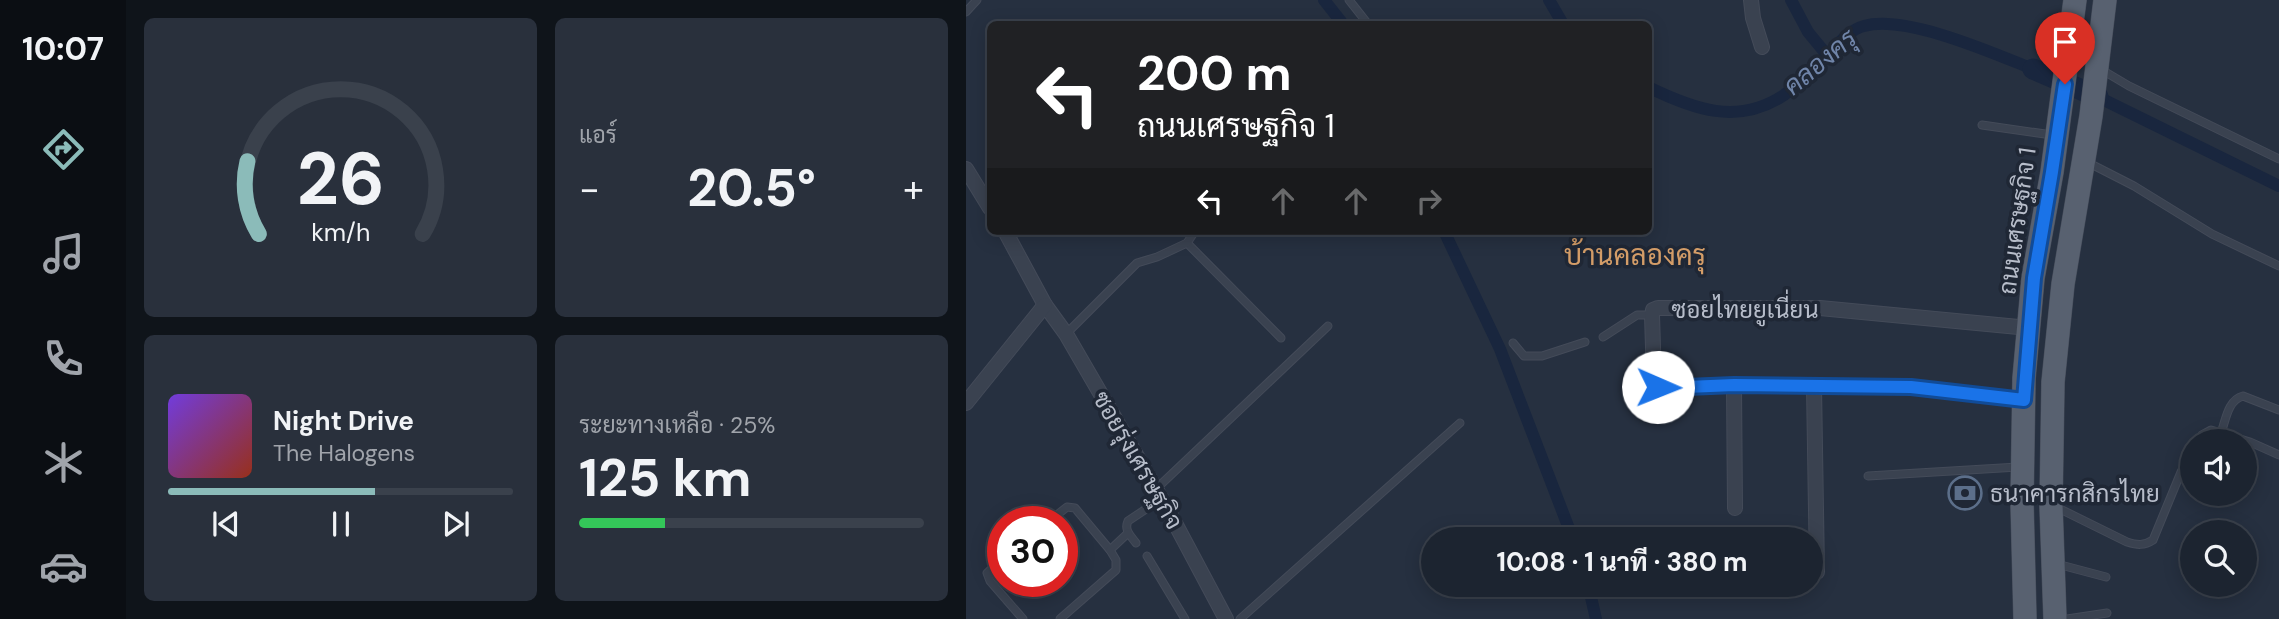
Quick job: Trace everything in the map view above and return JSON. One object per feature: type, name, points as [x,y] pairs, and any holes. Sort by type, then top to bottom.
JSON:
[{"type":"main road","name":"ถนนเศรษฐกิจ 1","points":[[2025,619],[2023,467],[2029,328],[2075,0]]},
{"type":"main road","points":[[2054,619],[2051,505],[2055,359],[2063,284],[2084,160],[2105,0]]},
{"type":"street","points":[[1751,0],[1753,18],[1762,47]]},
{"type":"street","points":[[966,169],[987,203]]},
{"type":"street","name":"ซอยรุ่งเศรษฐกิจ","points":[[1007,235],[1045,305],[1066,334],[1158,494],[1226,619]]},
{"type":"street","points":[[966,403],[1045,305]]},
{"type":"street","name":"ซอยไทยยูเนี่ยน","points":[[2024,400],[1911,387],[1658,387],[1654,380],[1651,315],[1653,310],[1658,309],[1820,308],[2029,328]]},
{"type":"street","points":[[1734,385],[1735,508]]},
{"type":"street","points":[[1814,386],[1816,527]]},
{"type":"lane","points":[[966,12],[977,0]]},
{"type":"lane","points":[[1349,0],[1366,21]]},
{"type":"lane","points":[[2096,69],[2279,159]]},
{"type":"lane","points":[[1982,125],[2056,136]]},
{"type":"lane","points":[[2084,160],[2124,180],[2212,233],[2279,266]]},
{"type":"lane","points":[[1066,334],[1137,263],[1187,243],[1192,235]]},
{"type":"lane","points":[[1187,243],[1281,338]]},
{"type":"lane","points":[[1603,337],[1637,315],[1651,315]]},
{"type":"lane","points":[[1136,543],[1128,533],[1128,521],[1328,326]]},
{"type":"lane","points":[[1513,343],[1524,356],[1542,356],[1585,342]]},
{"type":"lane","points":[[2222,429],[2232,400],[2238,397],[2243,396],[2279,410]]},
{"type":"lane","points":[[1240,619],[1460,423]]},
{"type":"lane","points":[[2257,445],[2279,455]]},
{"type":"lane","points":[[1868,476],[2023,467]]},
{"type":"lane","points":[[2051,505],[2127,542],[2139,545],[2148,543],[2153,540],[2180,472]]},
{"type":"lane","points":[[1060,619],[1116,570],[1116,559],[1078,512]]},
{"type":"lane","points":[[1110,550],[1128,533]]},
{"type":"lane","points":[[1147,556],[1185,619]]},
{"type":"lane","points":[[2053,563],[2106,577]]},
{"type":"lane","points":[[1004,597],[1023,619]]},
{"type":"lane","points":[[2067,619],[2107,613]]},
{"type":"waterway","name":"คลองครุ","points":[[1324,0],[1341,21]]},
{"type":"waterway","name":"คลองครุ","points":[[1549,0],[1561,21]]},
{"type":"waterway","points":[[1791,0],[1808,32],[1827,55]]},
{"type":"waterway","name":"คลองครุ","points":[[1652,89],[1682,102],[1716,111],[1750,110],[1784,95],[1853,31],[1864,26],[1881,24],[1902,25],[1949,37],[2033,69]]},
{"type":"waterway","points":[[2033,69],[2098,97]]},
{"type":"waterway","name":"คลองครุ","points":[[2098,97],[2279,186]]},
{"type":"waterway","name":"คลองครุ","points":[[1446,235],[1500,349],[1568,527]]},
{"type":"waterway","name":"คลองครุ","points":[[1591,597],[1596,619]]},
{"type":"place","name":"ธนาคารกสิกรไทย","points":[[1965,493]]},
{"type":"district","name":"บ้านคลองครุ","points":[[1635,255]]},
{"type":"route","points":[[1658,387],[1911,387],[2024,400],[2034,278],[2065,84]]}]
